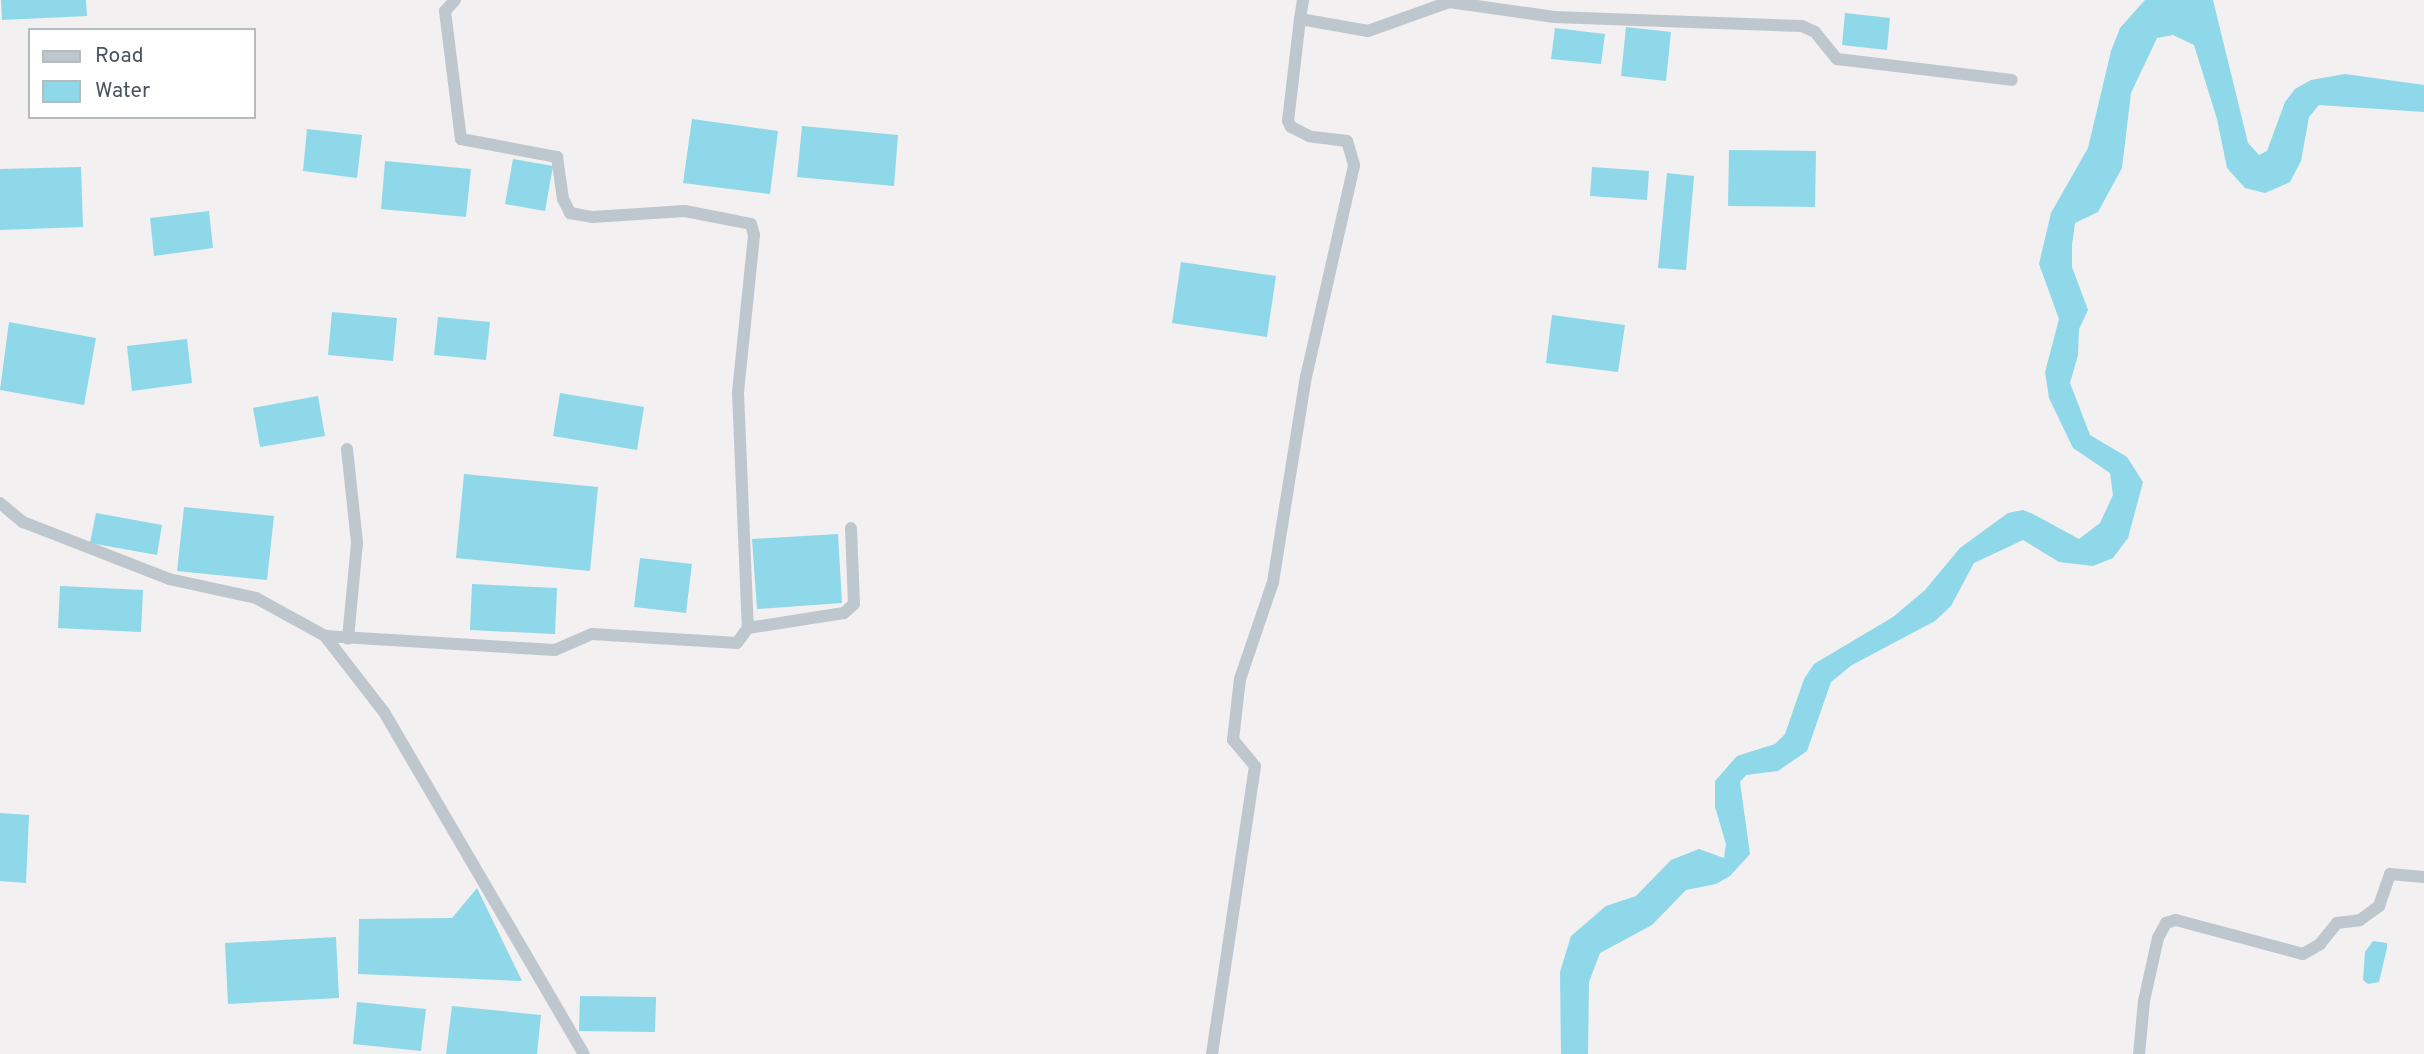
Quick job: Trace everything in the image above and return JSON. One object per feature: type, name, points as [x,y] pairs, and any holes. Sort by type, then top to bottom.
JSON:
[{"type":"street","points":[[0,503],[23,522],[169,579],[256,598],[325,636],[555,650],[592,635],[737,643],[748,628],[738,393],[754,234],[751,223],[685,211],[592,217],[570,213],[563,199],[557,157],[461,139],[445,11],[455,0]]},
{"type":"street","points":[[1212,1054],[1255,766],[1233,740],[1240,678],[1273,582],[1306,377],[1354,165],[1346,141],[1309,136],[1291,127],[1288,121],[1303,0]]},
{"type":"street","points":[[1300,19],[1368,31],[1449,2],[1554,17],[1802,26],[1815,32],[1837,59],[2012,80]]},
{"type":"street","points":[[347,449],[357,543],[348,639]]},
{"type":"street","points":[[748,628],[844,613],[854,604],[851,528]]},
{"type":"street","points":[[325,636],[384,712],[584,1054]]},
{"type":"street","points":[[2139,1054],[2144,1001],[2158,938],[2166,923],[2176,920],[2303,954],[2320,944],[2337,923],[2360,920],[2379,906],[2390,874],[2424,877]]},
{"type":"water","points":[[1,0],[86,0],[87,16],[2,20]]},
{"type":"water","points":[[2145,0],[2213,0],[2248,143],[2259,155],[2267,151],[2285,102],[2295,89],[2311,80],[2345,74],[2424,85],[2424,112],[2319,105],[2309,117],[2301,161],[2290,182],[2265,193],[2245,188],[2227,168],[2217,119],[2194,45],[2173,35],[2157,38],[2131,93],[2122,168],[2098,212],[2075,223],[2072,245],[2072,267],[2088,310],[2079,329],[2078,355],[2070,383],[2090,435],[2127,457],[2143,482],[2128,538],[2113,558],[2093,566],[2059,562],[2023,540],[1974,563],[1951,606],[1935,621],[1852,665],[1831,682],[1807,751],[1778,771],[1746,775],[1740,782],[1750,854],[1730,876],[1716,884],[1686,890],[1652,925],[1600,953],[1589,982],[1588,1054],[1561,1054],[1560,972],[1571,936],[1606,906],[1636,896],[1671,860],[1699,849],[1724,858],[1726,844],[1715,807],[1715,781],[1737,756],[1775,744],[1785,734],[1804,679],[1814,664],[1893,617],[1925,590],[1960,548],[2008,513],[2023,510],[2079,539],[2100,523],[2113,495],[2110,473],[2073,448],[2049,398],[2045,372],[2059,319],[2039,264],[2051,213],[2088,148],[2111,51],[2120,28]]},
{"type":"water","points":[[1845,13],[1890,18],[1887,50],[1842,45]]},
{"type":"water","points":[[1626,27],[1671,32],[1666,81],[1621,76]]},
{"type":"water","points":[[1555,28],[1605,34],[1601,64],[1551,59]]},
{"type":"water","points":[[692,119],[778,131],[770,194],[683,183]]},
{"type":"water","points":[[802,126],[898,135],[894,186],[797,177]]},
{"type":"water","points":[[307,129],[362,135],[357,178],[303,171]]},
{"type":"water","points":[[1729,150],[1816,151],[1815,207],[1728,206]]},
{"type":"water","points":[[513,159],[553,166],[545,211],[505,204]]},
{"type":"water","points":[[385,161],[471,169],[466,217],[381,209]]},
{"type":"water","points":[[81,167],[83,227],[0,230],[0,169]]},
{"type":"water","points":[[1592,167],[1649,171],[1647,200],[1590,196]]},
{"type":"water","points":[[1667,173],[1694,176],[1686,270],[1658,268]]},
{"type":"water","points":[[209,211],[213,248],[154,256],[150,218]]},
{"type":"water","points":[[1181,262],[1276,276],[1267,337],[1172,323]]},
{"type":"water","points":[[332,312],[397,318],[393,361],[328,355]]},
{"type":"water","points":[[1552,315],[1625,325],[1618,372],[1546,363]]},
{"type":"water","points":[[438,317],[490,322],[486,360],[434,355]]},
{"type":"water","points":[[9,322],[96,338],[84,405],[0,390]]},
{"type":"water","points":[[187,339],[192,383],[132,391],[127,346]]},
{"type":"water","points":[[560,393],[644,407],[637,450],[553,436]]},
{"type":"water","points":[[318,396],[325,436],[260,447],[253,408]]},
{"type":"water","points":[[464,474],[598,487],[590,571],[456,558]]},
{"type":"water","points":[[184,507],[274,516],[267,580],[177,571]]},
{"type":"water","points":[[96,513],[162,525],[157,555],[90,543]]},
{"type":"water","points":[[838,534],[842,603],[757,609],[752,539]]},
{"type":"water","points":[[640,558],[692,564],[686,613],[634,607]]},
{"type":"water","points":[[472,584],[557,588],[555,634],[470,630]]},
{"type":"water","points":[[60,586],[143,590],[141,632],[58,628]]},
{"type":"water","points":[[0,813],[29,815],[26,883],[0,881]]},
{"type":"water","points":[[477,888],[522,981],[358,974],[359,919],[452,918]]},
{"type":"water","points":[[336,937],[339,998],[228,1004],[225,943]]},
{"type":"water","points":[[2373,941],[2387,943],[2387,948],[2379,982],[2368,984],[2363,980],[2365,952]]},
{"type":"water","points":[[580,996],[656,997],[655,1032],[579,1031]]},
{"type":"water","points":[[357,1002],[426,1009],[421,1051],[353,1044]]},
{"type":"water","points":[[452,1006],[541,1015],[537,1054],[446,1054]]}]
